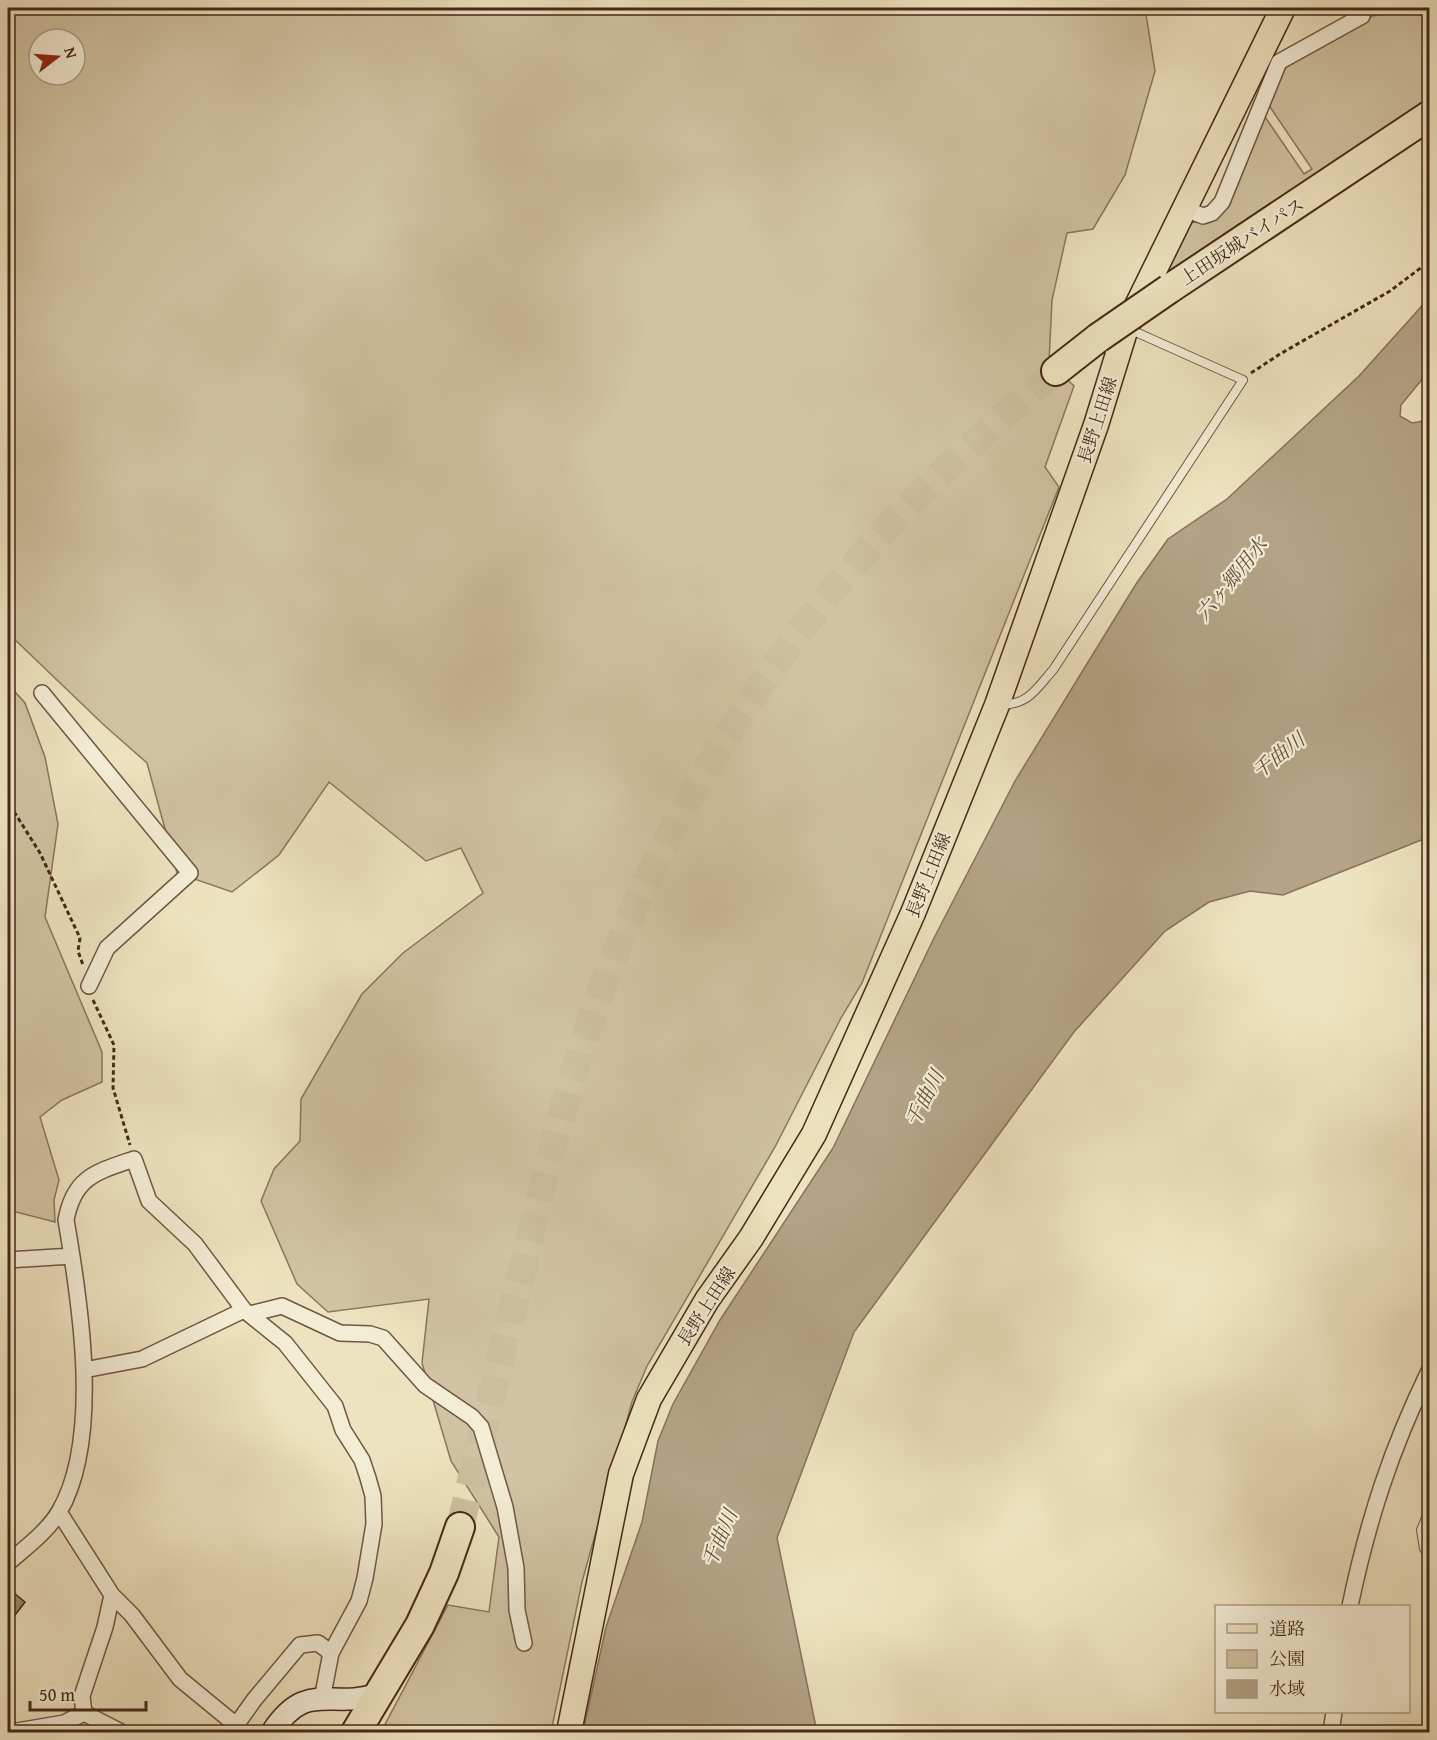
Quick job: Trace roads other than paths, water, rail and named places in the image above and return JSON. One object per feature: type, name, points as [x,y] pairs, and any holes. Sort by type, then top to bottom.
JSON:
[{"type":"highway","name":"上田坂城バイパス","points":[[1056,371],[1098,338],[1130,321],[1169,289],[1430,115]]},
{"type":"highway","points":[[355,1732],[420,1625],[444,1573],[460,1527]]},
{"type":"main road","name":"長野上田線","points":[[569,1732],[621,1474],[649,1399],[708,1300],[751,1238],[814,1134],[913,913],[997,705],[1096,425],[1130,321],[1183,208],[1283,8]]},
{"type":"street","points":[[1183,208],[1203,216],[1212,213],[1222,202],[1279,62],[1362,16],[1364,8]]},
{"type":"street","points":[[42,693],[190,873],[107,948],[89,986]]},
{"type":"street","points":[[8,1563],[41,1534],[59,1512],[72,1481],[84,1422],[84,1370],[66,1220],[70,1201],[81,1182],[134,1160],[149,1201],[195,1244],[247,1312],[285,1343],[335,1406],[343,1431],[362,1460],[373,1496],[374,1524],[359,1601],[331,1653],[322,1699]]},
{"type":"street","points":[[8,1260],[72,1256]]},
{"type":"street","points":[[84,1370],[142,1359],[247,1312],[282,1306],[340,1334],[376,1335],[388,1341],[425,1385],[478,1422],[493,1461],[505,1507],[516,1568],[520,1626],[524,1643]]},
{"type":"street","points":[[1350,1605],[1377,1493],[1402,1425],[1430,1369]]},
{"type":"street","points":[[59,1512],[112,1595],[132,1615],[180,1679],[234,1729],[300,1645],[318,1643],[331,1653]]},
{"type":"street","points":[[84,1713],[82,1696],[105,1628],[112,1595]]},
{"type":"street","points":[[272,1732],[280,1720],[296,1706],[309,1699],[355,1701],[379,1694]]},
{"type":"street","points":[[322,1699],[343,1709],[355,1732]]},
{"type":"street","points":[[11,1732],[64,1723],[84,1713]]},
{"type":"street","points":[[84,1713],[122,1732]]},
{"type":"street","points":[[1331,1732],[1334,1713]]},
{"type":"lane","points":[[997,705],[1016,704],[1032,695],[1053,670],[1243,380],[1130,321]]},
{"type":"lane","points":[[1430,1508],[1421,1530],[1424,1549],[1430,1551]]},
{"type":"water","points":[[1429,298],[1429,371],[1401,405],[1400,416],[1412,423],[1429,420],[1429,837],[1283,895],[1250,891],[1209,902],[1165,931],[1074,1032],[854,1332],[777,1538],[817,1732],[583,1732],[606,1627],[642,1522],[658,1441],[673,1404],[720,1320],[833,1148],[933,940],[1015,781],[1136,584],[1168,539],[1227,499],[1359,376]]},
{"type":"tunnel","points":[[460,1527],[545,1177],[569,1088],[613,958],[657,860],[686,806],[750,701],[785,651],[823,603],[862,556],[921,492],[1056,371]]},
{"type":"water label","name":"六ヶ郷用水","points":[[1231,579]]},
{"type":"water label","name":"千曲川","points":[[1278,755]]},
{"type":"water label","name":"千曲川","points":[[924,1098]]},
{"type":"water label","name":"千曲川","points":[[719,1538]]}]
